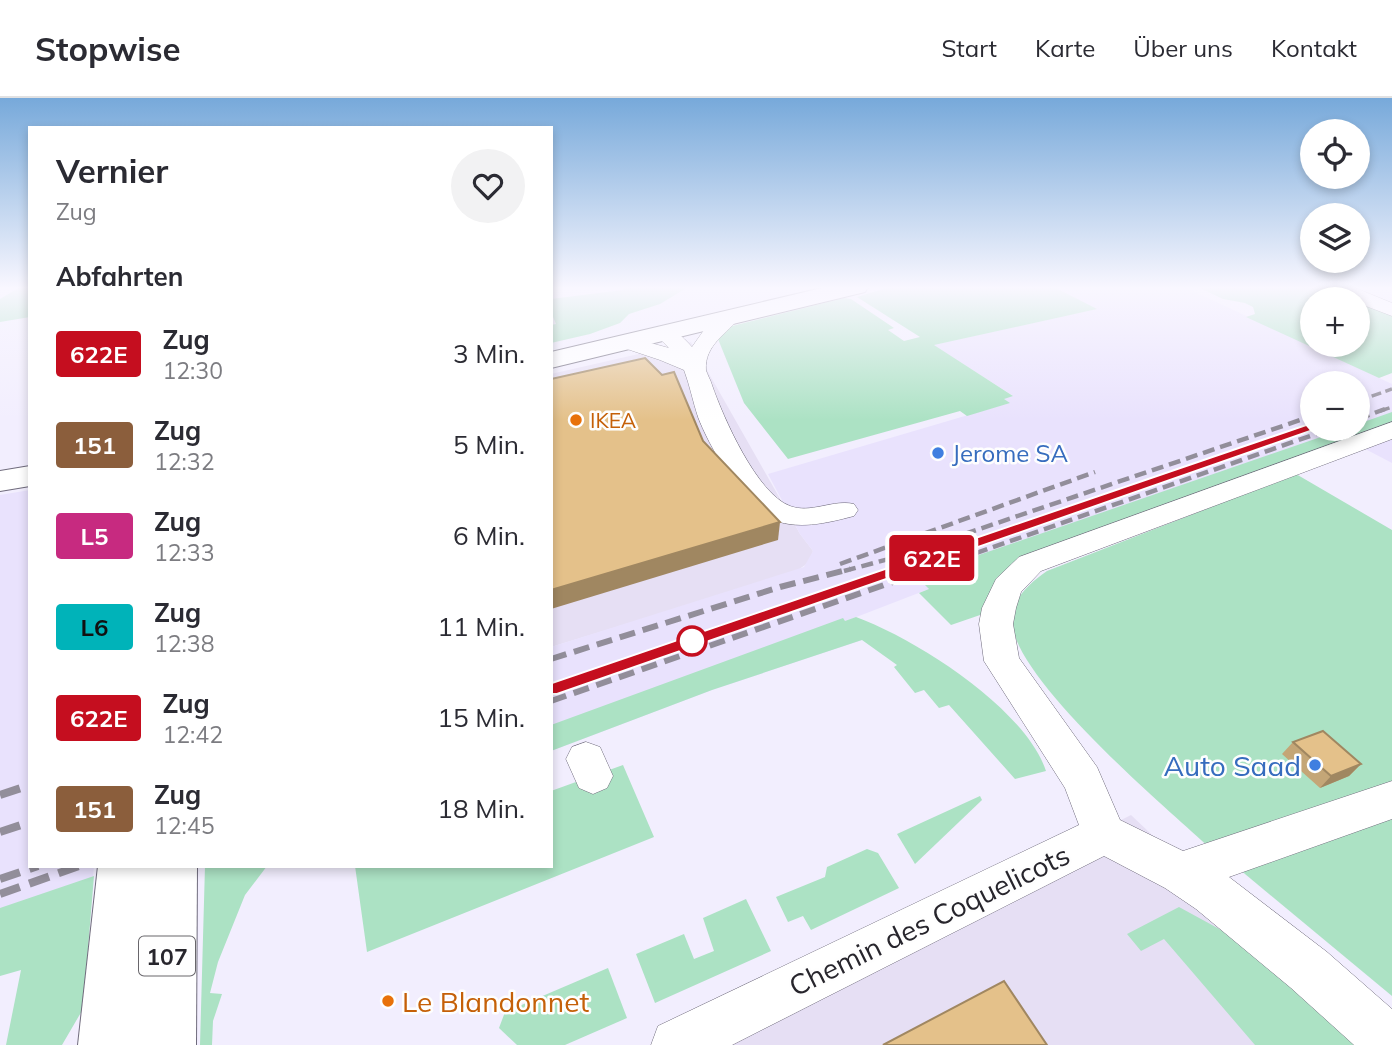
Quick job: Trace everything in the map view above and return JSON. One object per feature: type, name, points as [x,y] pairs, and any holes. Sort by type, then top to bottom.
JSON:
[{"type":"main road","points":[[553,360],[671,331]]},
{"type":"main road","points":[[0,465],[28,461]]},
{"type":"main road","points":[[0,481],[28,477]]},
{"type":"main road","name":"107","points":[[104,1034],[125,868]]},
{"type":"main road","name":"107","points":[[163,1045],[170,868]]},
{"type":"street","points":[[695,369],[704,340],[710,331]]},
{"type":"street","points":[[664,333],[688,356],[715,426],[766,504],[779,513],[791,515],[817,516],[844,510]]},
{"type":"street","points":[[625,342],[668,355],[695,369]]},
{"type":"street","points":[[1392,430],[1030,564],[1007,587],[996,625],[1002,662],[1083,780],[1104,834],[1181,873],[1256,927],[1392,1044]]},
{"type":"street","points":[[1181,873],[1392,800]]},
{"type":"street","name":"Chemin des Coquelicots","points":[[677,1045],[1104,834]]},
{"type":"shaded area","points":[[996,331],[1279,331],[1300,341],[1300,357],[1334,357],[1364,371],[1300,371],[1300,441],[1345,441],[926,585],[929,589],[846,621],[862,640],[712,690],[553,750],[553,646],[804,567],[813,551],[800,534],[768,474],[1009,403],[1003,399],[1012,395],[933,345]]},
{"type":"shaded area","name":"IKEA","points":[[691,342],[800,534],[813,551],[808,563],[795,572],[553,646],[553,374]]},
{"type":"shaded area","points":[[1370,374],[1392,384],[1392,463],[1350,441],[1370,441]]},
{"type":"shaded area","points":[[28,490],[28,868],[94,868],[91,902],[0,936],[0,495]]},
{"type":"shaded area","points":[[1131,815],[1374,1045],[676,1045]]},
{"type":"green space","points":[[553,331],[598,331],[553,343]]},
{"type":"green space","points":[[725,331],[890,331],[904,341],[920,337],[911,331],[997,331],[934,345],[1013,396],[1004,399],[1010,403],[967,416],[960,411],[788,459],[744,403],[718,339]]},
{"type":"green space","points":[[1277,331],[1300,331],[1300,342]]},
{"type":"green space","points":[[1370,331],[1392,331],[1392,373],[1379,378],[1370,374],[1370,371],[1364,371],[1333,357],[1370,357]]},
{"type":"green space","points":[[1392,412],[1392,424],[1370,432],[1370,420]]},
{"type":"green space","points":[[1309,441],[1346,441],[1012,563],[999,580],[983,614],[951,625],[919,593],[929,589],[925,585],[955,574],[947,566]]},
{"type":"green space","points":[[1296,474],[1392,530],[1392,787],[1209,847],[1128,773],[1063,707],[1037,674],[1019,645],[1012,621],[1013,613],[1023,592],[1047,571]]},
{"type":"green space","points":[[856,617],[881,627],[908,641],[966,679],[1016,723],[1034,747],[1046,771],[1015,779],[949,705],[939,708],[924,690],[915,693],[894,667],[897,665],[862,640],[712,690],[553,750],[553,724],[843,618],[845,621]]},
{"type":"green space","points":[[623,765],[654,837],[367,952],[355,868],[553,868],[553,790]]},
{"type":"green space","points":[[980,796],[982,800],[915,864],[897,834]]},
{"type":"green space","points":[[1392,808],[1392,996],[1233,864]]},
{"type":"green space","points":[[867,849],[878,853],[899,888],[811,930],[803,916],[788,922],[776,897],[825,877],[827,867]]},
{"type":"green space","points":[[205,868],[265,868],[245,895],[218,962],[210,993],[222,994],[213,1021],[212,1045],[200,1045]]},
{"type":"green space","points":[[94,876],[83,1009],[62,1045],[6,1045],[21,970],[0,976],[0,908]]},
{"type":"green space","points":[[746,899],[771,951],[655,1003],[636,954],[684,934],[694,959],[714,951],[703,918]]},
{"type":"green space","points":[[1179,907],[1223,931],[1269,965],[1355,1045],[1255,1045],[1164,939],[1141,951],[1127,934]]},
{"type":"green space","points":[[608,968],[627,1018],[565,1045],[517,1045],[499,1028],[505,1012]]},
{"type":"building","name":"IKEA","points":[[645,358],[662,375],[674,372],[703,441],[780,522],[553,589],[553,379]]},
{"type":"building","points":[[1323,731],[1361,764],[1331,776],[1293,742]]},
{"type":"building","points":[[1004,981],[1047,1045],[883,1045]]},
{"type":"railway","points":[[1370,397],[1392,389]]},
{"type":"railway","points":[[1380,411],[1392,407]]},
{"type":"railway","points":[[1370,415],[1385,409]]},
{"type":"railway","points":[[844,571],[900,556],[1300,420]]},
{"type":"railway","points":[[925,571],[1300,440]]},
{"type":"railway","points":[[840,564],[1095,472]]},
{"type":"railway","points":[[553,658],[780,587],[850,569]]},
{"type":"railway","points":[[553,700],[930,569]]},
{"type":"railway","points":[[553,688],[714,633]]},
{"type":"railway","points":[[0,795],[28,786]]},
{"type":"railway","points":[[0,832],[28,823]]},
{"type":"railway","points":[[0,879],[32,868]]},
{"type":"railway","points":[[0,894],[73,868]]},
{"type":"train","name":"622E","points":[[553,688],[1300,430]]},
{"type":"place","name":"IKEA","points":[[576,420]]},
{"type":"place","name":"Jerome SA","points":[[938,453]]},
{"type":"place","name":"Auto Saad","points":[[1315,765]]},
{"type":"place","name":"Le Blandonnet","points":[[388,1001]]}]
